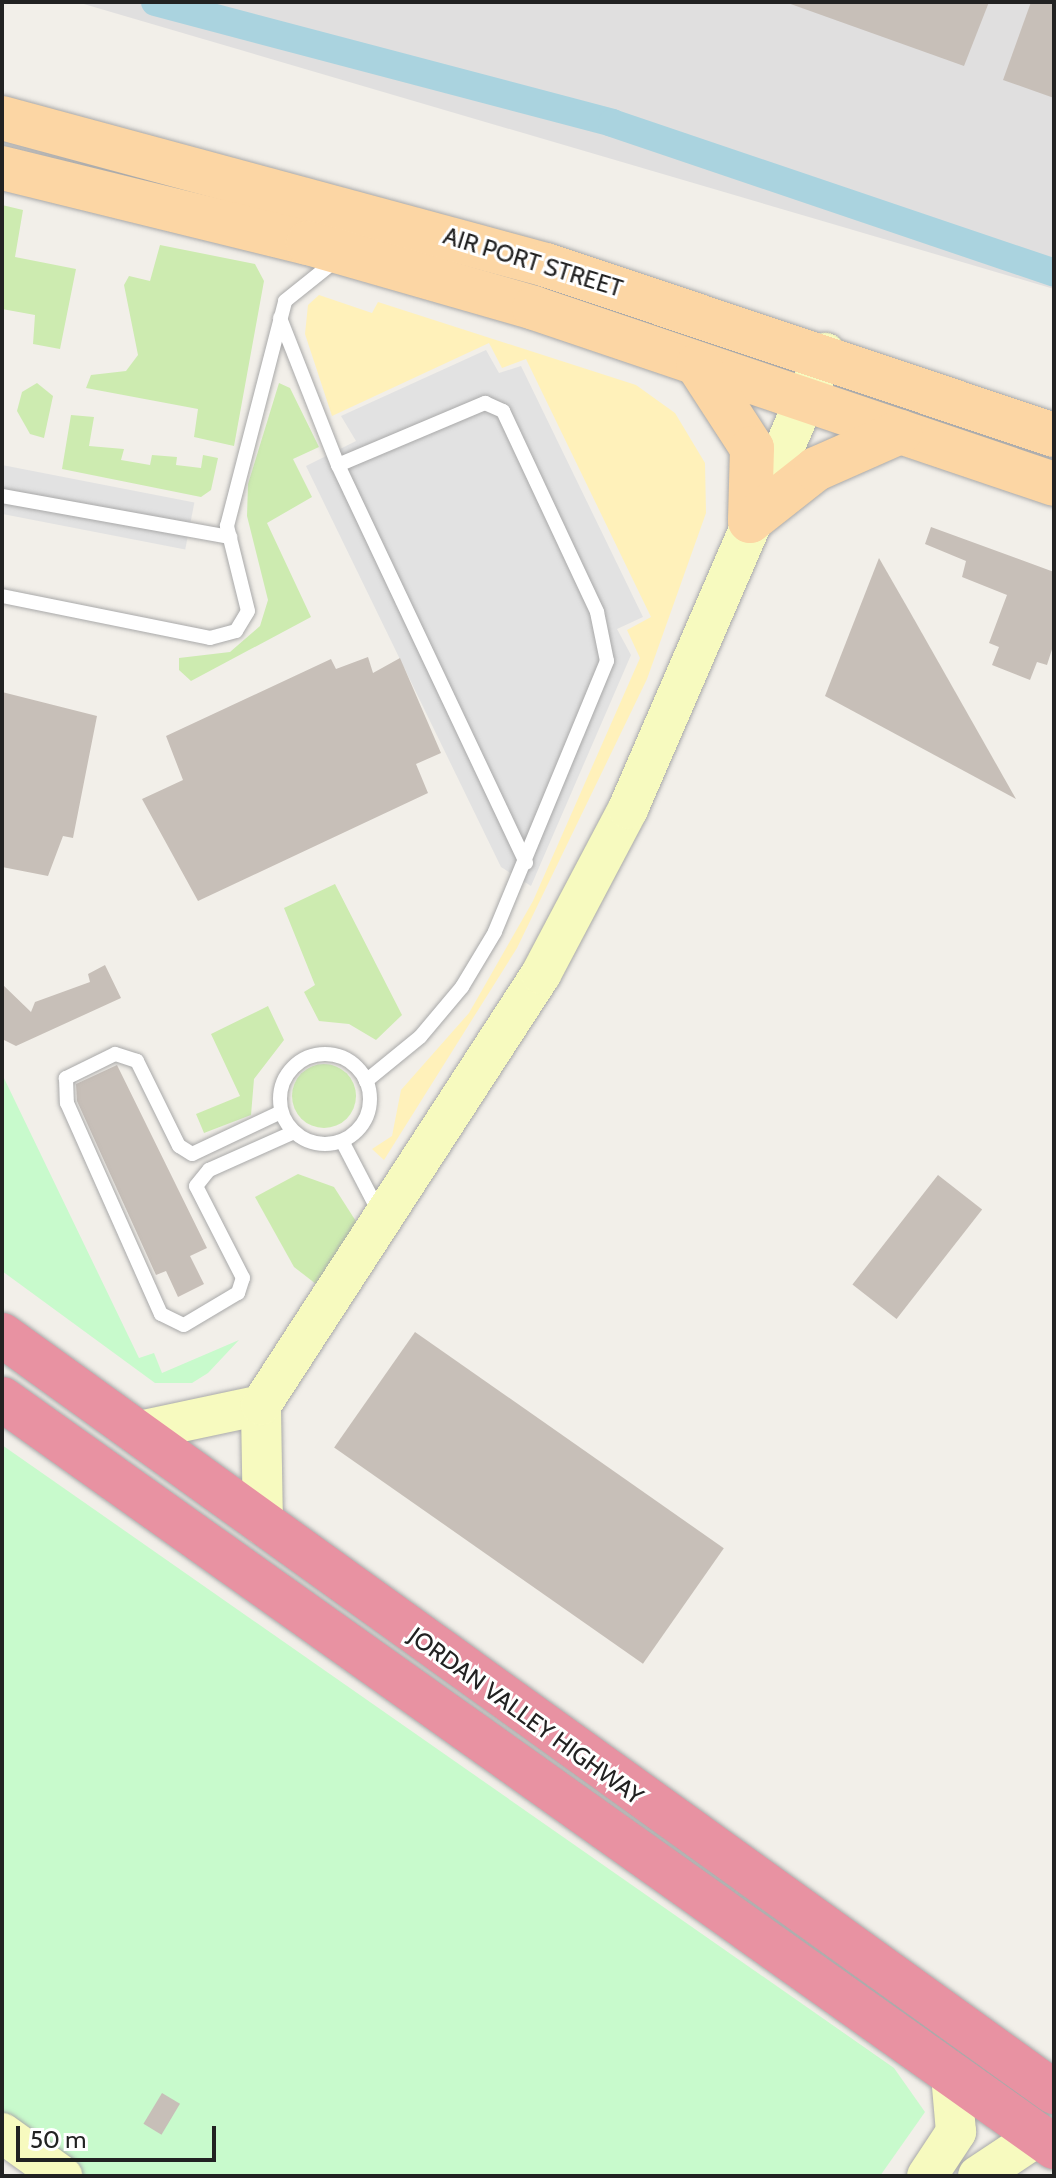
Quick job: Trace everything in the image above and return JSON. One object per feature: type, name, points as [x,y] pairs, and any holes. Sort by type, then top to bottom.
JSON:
[{"type":"highway","name":"JORDAN VALLEY HIGHWAY","points":[[2,1335],[139,1431],[841,1968],[951,2075],[1046,2142]]},
{"type":"highway","name":"JORDAN VALLEY HIGHWAY","points":[[2,1399],[841,1968],[1054,2092]]},
{"type":"main road","name":"AIR PORT STREET","points":[[2,118],[380,217],[825,353],[1054,435]]},
{"type":"main road","name":"AIR PORT STREET","points":[[2,168],[346,254],[698,365],[808,405],[900,432],[1054,484]]},
{"type":"main road","points":[[263,1525],[261,1405],[541,974],[628,809],[750,521],[808,405],[825,353]]},
{"type":"main road","points":[[698,365],[752,448],[750,521]]},
{"type":"main road","points":[[750,521],[816,469],[900,432]]},
{"type":"main road","points":[[139,1431],[261,1405]]},
{"type":"main road","points":[[927,2176],[956,2132],[951,2075]]},
{"type":"main road","points":[[2,2133],[62,2176]]},
{"type":"main road","points":[[978,2176],[1046,2142]]},
{"type":"lane","points":[[2,596],[210,638],[236,631],[248,611],[230,537],[280,318],[285,301],[346,254]]},
{"type":"lane","points":[[280,318],[338,465],[526,863]]},
{"type":"lane","points":[[338,465],[485,403],[503,411],[597,612],[607,661],[526,863],[462,987],[420,1037],[366,1081]]},
{"type":"lane","points":[[2,496],[230,537]]},
{"type":"lane","points":[[281,1112],[192,1154],[179,1146],[137,1061],[115,1054],[66,1078],[67,1103],[161,1314],[184,1325],[238,1293],[243,1278],[196,1186],[209,1170],[294,1132]]},
{"type":"lane","points":[[315,1054],[344,1057],[366,1081],[365,1121],[342,1141],[312,1143],[294,1132],[281,1112],[282,1083],[315,1054]]},
{"type":"lane","points":[[342,1141],[382,1218]]},
{"type":"shaded area","points":[[77,2],[1054,2],[1054,289]]},
{"type":"shaded area","points":[[486,350],[499,373],[521,366],[643,617],[617,629],[631,655],[531,886],[501,867],[306,466],[356,441],[341,416]]},
{"type":"shaded area","points":[[2,465],[194,502],[185,550],[2,514]]},
{"type":"green space","points":[[2,205],[23,210],[15,257],[76,269],[60,349],[33,344],[35,315],[2,309]]},
{"type":"green space","points":[[160,245],[255,264],[264,281],[234,446],[194,437],[198,409],[86,388],[91,375],[126,371],[138,355],[124,285],[129,276],[150,281]]},
{"type":"green space","points":[[37,383],[53,396],[44,438],[30,434],[17,411],[22,392]]},
{"type":"green space","points":[[279,383],[290,388],[319,447],[293,459],[312,497],[267,523],[311,617],[191,681],[179,670],[179,658],[230,652],[260,626],[268,600],[247,516],[248,484]]},
{"type":"green space","points":[[71,415],[94,417],[89,446],[124,449],[121,460],[150,465],[152,455],[177,457],[176,465],[201,468],[203,455],[218,458],[211,490],[201,497],[62,469]]},
{"type":"green space","points":[[335,884],[402,1015],[376,1040],[349,1024],[319,1021],[304,992],[315,985],[284,908]]},
{"type":"green space","points":[[268,1006],[284,1040],[254,1079],[251,1115],[204,1133],[196,1114],[240,1096],[211,1034]]},
{"type":"green space","points":[[318,1064],[330,1064],[347,1073],[354,1084],[354,1108],[347,1119],[330,1128],[318,1128],[306,1123],[297,1114],[292,1102],[292,1090],[297,1078],[306,1069]]},
{"type":"green space","points":[[2,1074],[139,1358],[154,1353],[162,1373],[239,1340],[208,1373],[192,1383],[155,1383],[2,1271]]},
{"type":"green space","points":[[298,1174],[334,1187],[359,1226],[316,1284],[294,1267],[255,1197]]},
{"type":"green space","points":[[2,1445],[894,2068],[925,2112],[880,2176],[80,2176],[2,2120]]},
{"type":"sand","points":[[319,295],[372,313],[378,302],[636,385],[675,413],[705,463],[706,513],[647,679],[517,948],[384,1160],[372,1149],[392,1136],[401,1090],[469,1013],[533,901],[640,658],[627,630],[651,617],[526,359],[502,368],[489,343],[332,416],[305,334],[308,305]]},
{"type":"building","points":[[785,2],[989,2],[964,66]]},
{"type":"building","points":[[1031,2],[1054,2],[1054,98],[1003,80]]},
{"type":"building","points":[[931,527],[1054,572],[1054,643],[1047,665],[1037,662],[1030,680],[992,665],[999,647],[989,643],[1007,595],[962,577],[966,561],[925,544]]},
{"type":"building","points":[[879,558],[910,612],[1016,799],[825,696]]},
{"type":"building","points":[[368,657],[373,673],[400,658],[441,753],[416,764],[428,793],[198,901],[142,799],[183,780],[166,736],[331,659],[336,669]]},
{"type":"building","points":[[2,692],[97,716],[73,838],[63,836],[48,876],[2,867]]},
{"type":"building","points":[[105,965],[121,998],[16,1046],[2,1039],[2,984],[31,1012],[35,1002],[90,982],[88,974]]},
{"type":"building","points":[[117,1065],[207,1248],[190,1256],[204,1284],[178,1297],[166,1271],[156,1275],[77,1101],[76,1084]]},
{"type":"building","points":[[938,1175],[982,1209],[897,1319],[852,1285]]},
{"type":"building","points":[[415,1332],[724,1548],[643,1664],[334,1448]]},
{"type":"building","points":[[162,2093],[180,2104],[161,2135],[143,2124]]},
{"type":"waterway","points":[[155,2],[612,123],[1054,273]]}]
